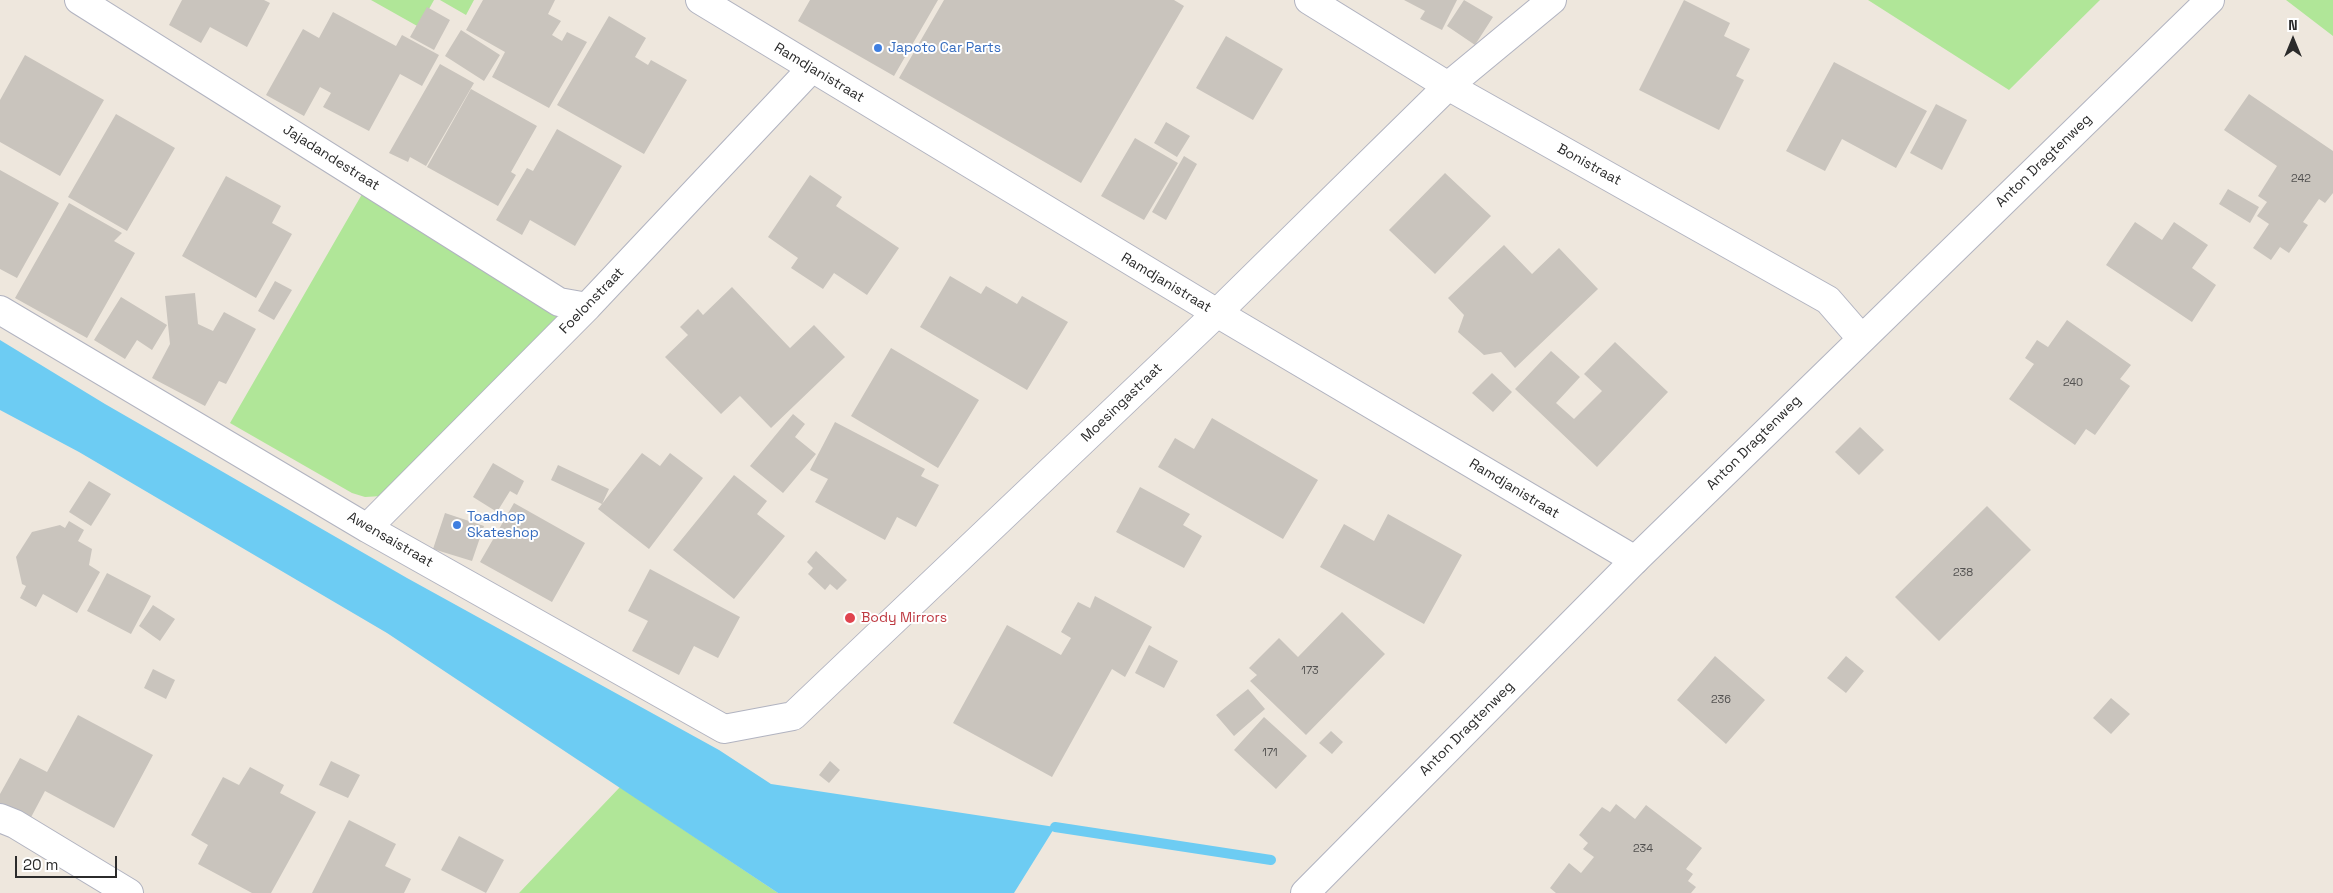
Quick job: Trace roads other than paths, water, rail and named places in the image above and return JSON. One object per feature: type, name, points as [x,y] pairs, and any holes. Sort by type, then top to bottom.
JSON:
[{"type":"street","name":"Jajadandestraat","points":[[79,0],[559,302],[587,307]]},
{"type":"street","name":"Ramdjanistraat","points":[[700,0],[1217,313],[1635,560]]},
{"type":"street","name":"Bonistraat","points":[[1309,0],[1448,86],[1828,300],[1861,338]]},
{"type":"street","name":"Moesingastraat","points":[[793,716],[1217,313],[1448,86],[1552,0]]},
{"type":"street","name":"Anton Dragtenweg","points":[[1305,893],[1635,560],[2210,0]]},
{"type":"street","name":"Foelonstraat","points":[[367,528],[587,307],[812,68]]},
{"type":"street","name":"Awensaistraat","points":[[0,310],[367,528],[724,730],[793,716]]},
{"type":"street","points":[[0,818],[15,824],[129,893]]},
{"type":"water","points":[[0,340],[105,404],[407,578],[719,750],[771,784],[1055,827],[1014,893],[778,893],[387,633],[79,452],[0,410]]},
{"type":"waterway","points":[[1055,827],[1271,860]]},
{"type":"place","name":"Japoto Car Parts","points":[[878,48]]},
{"type":"place","name":"Toadhop Skateshop","points":[[457,525]]},
{"type":"place","name":"Body Mirrors","points":[[850,618]]}]
